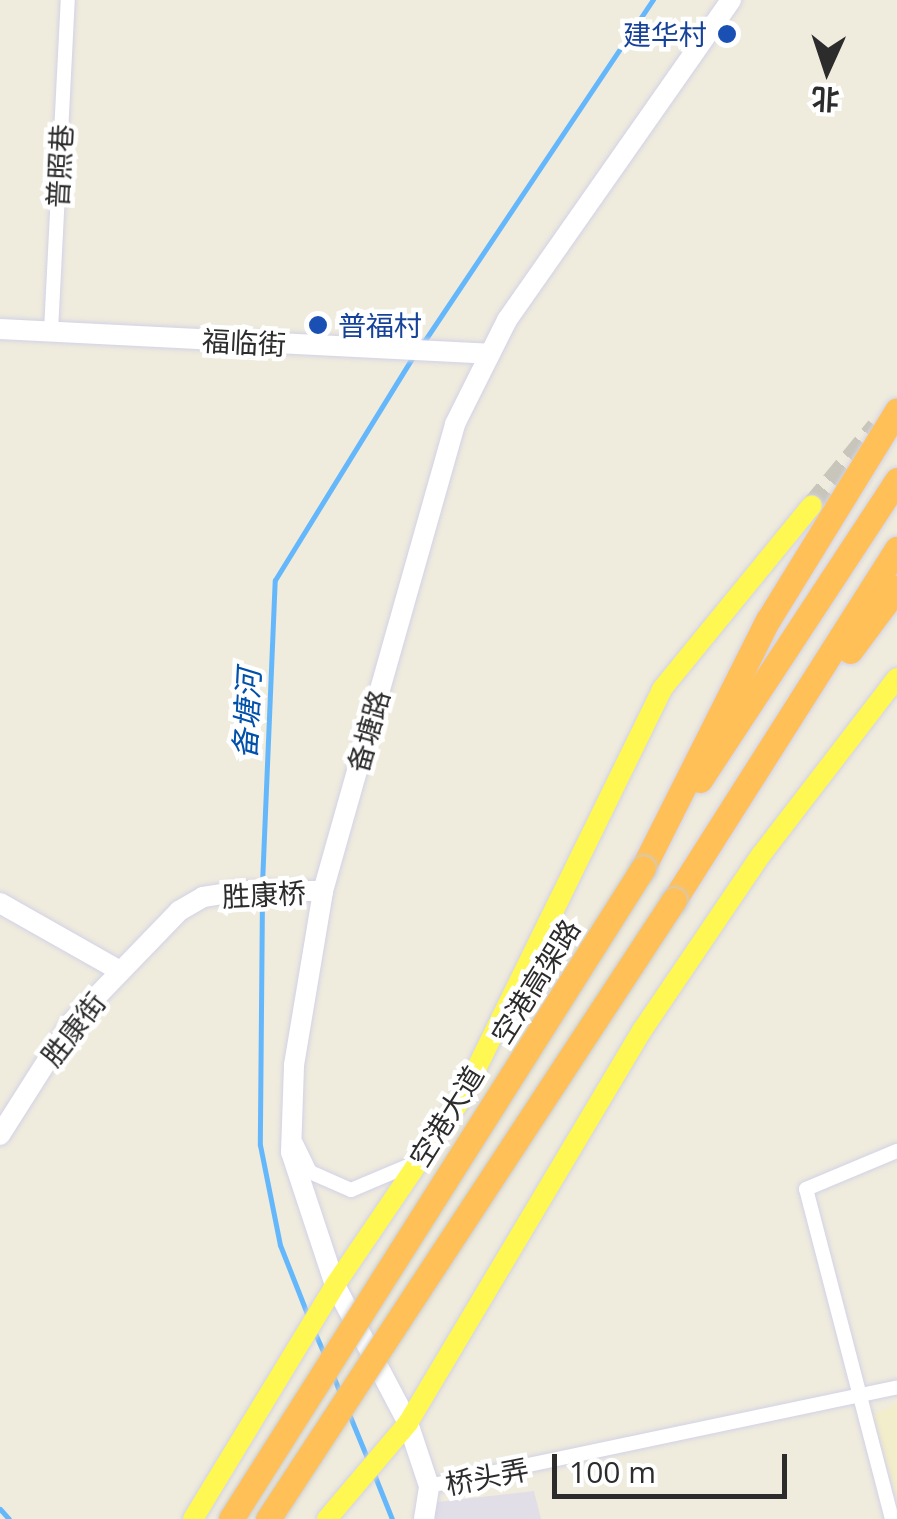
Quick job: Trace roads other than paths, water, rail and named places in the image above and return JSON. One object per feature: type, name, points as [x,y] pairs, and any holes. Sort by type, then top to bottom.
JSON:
[{"type":"highway","points":[[643,868],[759,636],[897,410]]},
{"type":"highway","name":"空港高架路","points":[[231,1519],[643,868],[897,480]]},
{"type":"highway","points":[[268,1519],[674,900],[897,549]]},
{"type":"highway","points":[[674,900],[897,588]]},
{"type":"main road","name":"空港大道","points":[[193,1519],[279,1372],[462,1098],[662,689],[812,505]]},
{"type":"main road","points":[[326,1519],[408,1423],[654,1013],[760,855],[897,678]]},
{"type":"street","name":"普照巷","points":[[50,331],[68,0]]},
{"type":"street","name":"备塘路","points":[[424,1519],[429,1486],[408,1423],[335,1285],[298,1185],[291,1120],[323,892],[455,424],[489,354],[731,0]]},
{"type":"street","name":"福临街","points":[[0,328],[489,354]]},
{"type":"street","name":"胜康桥","points":[[156,930],[203,897],[323,892]]},
{"type":"street","points":[[0,903],[120,971]]},
{"type":"street","name":"胜康街","points":[[0,1135],[71,1024],[156,930]]},
{"type":"street","points":[[291,1120],[310,1172],[331,1186],[371,1186],[420,1160]]},
{"type":"street","points":[[892,1519],[806,1189],[897,1151]]},
{"type":"street","name":"桥头弄","points":[[429,1486],[897,1387]]},
{"type":"waterway","name":"备塘河","points":[[421,346],[653,0]]},
{"type":"waterway","name":"备塘河","points":[[262,884],[275,580],[414,355]]},
{"type":"waterway","name":"备塘河","points":[[262,895],[260,1145],[280,1245],[308,1316]]},
{"type":"waterway","name":"备塘河","points":[[314,1331],[324,1353]]},
{"type":"waterway","name":"备塘河","points":[[332,1373],[341,1395]]},
{"type":"waterway","name":"备塘河","points":[[349,1414],[368,1460]]},
{"type":"waterway","name":"备塘河","points":[[374,1474],[392,1519]]},
{"type":"waterway","points":[[0,1509],[9,1519]]},
{"type":"tunnel","points":[[812,505],[876,427]]},
{"type":"place","name":"建华村","points":[[727,34]]},
{"type":"place","name":"普福村","points":[[318,325]]}]
